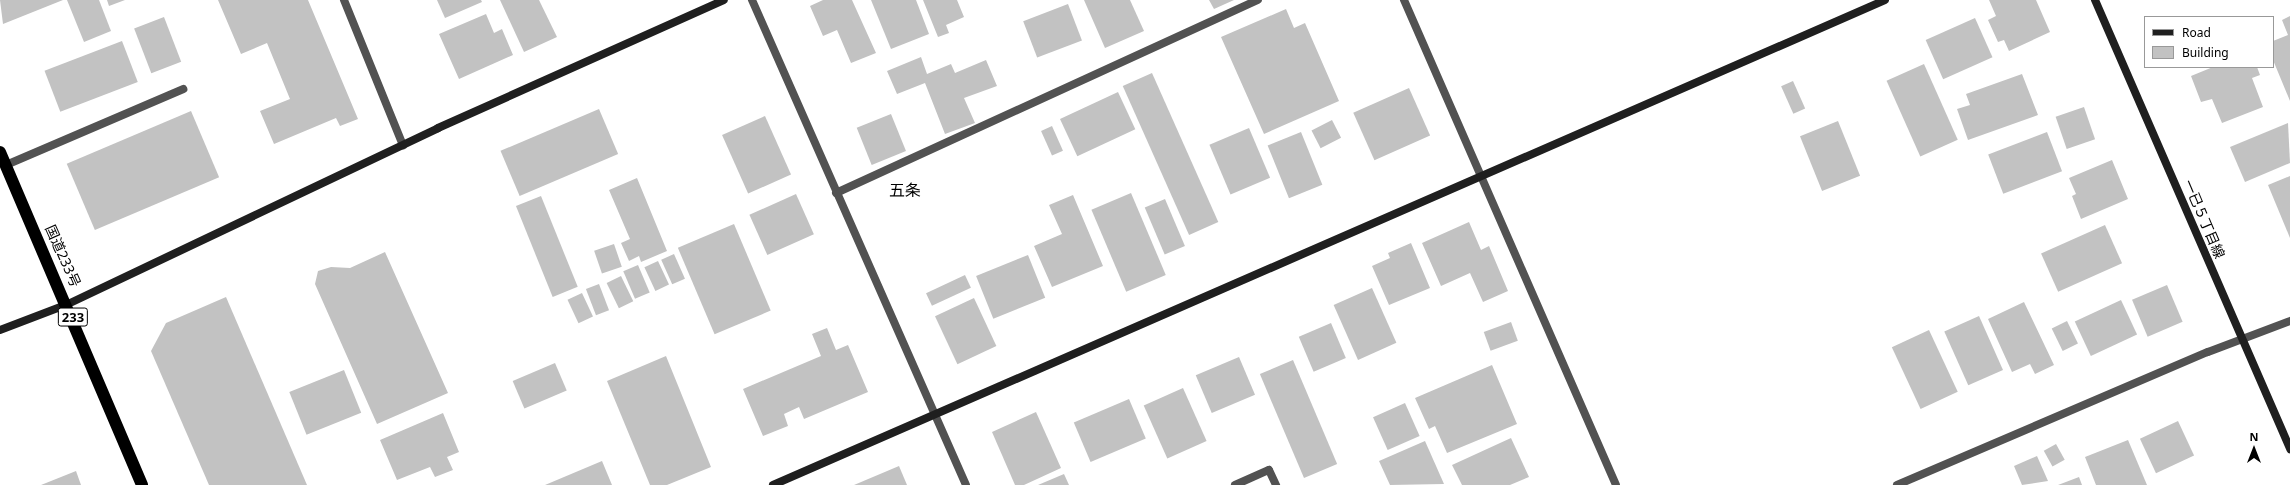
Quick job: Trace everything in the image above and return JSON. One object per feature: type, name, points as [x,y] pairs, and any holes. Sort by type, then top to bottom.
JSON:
[{"type":"highway","name":"国道233号","points":[[0,152],[68,304],[142,485]]},
{"type":"street","points":[[344,0],[403,145]]},
{"type":"street","points":[[0,330],[68,304],[403,145],[724,0]]},
{"type":"street","points":[[752,0],[966,485]]},
{"type":"street","points":[[836,193],[1258,0]]},
{"type":"street","points":[[1404,0],[1616,485]]},
{"type":"street","points":[[773,485],[935,413],[1482,177],[1885,0]]},
{"type":"street","name":"一已５丁目線","points":[[2095,0],[2290,449]]},
{"type":"street","points":[[6,165],[183,89]]},
{"type":"street","points":[[1897,485],[2208,352],[2243,341],[2290,321]]},
{"type":"street","points":[[1235,485],[1269,470],[1276,485]]},
{"type":"building","points":[[0,0],[63,0],[3,24]]},
{"type":"building","points":[[67,0],[99,0],[111,31],[84,42]]},
{"type":"building","points":[[107,0],[125,0],[109,6]]},
{"type":"building","points":[[218,0],[308,0],[358,119],[340,126],[336,118],[274,144],[260,111],[290,99],[267,43],[241,54]]},
{"type":"building","points":[[437,0],[481,0],[482,2],[445,18]]},
{"type":"building","points":[[500,0],[539,0],[557,37],[524,52]]},
{"type":"building","points":[[823,0],[852,0],[876,53],[851,63],[837,30],[823,36],[810,6]]},
{"type":"building","points":[[871,0],[916,0],[929,34],[891,49]]},
{"type":"building","points":[[923,0],[957,0],[964,17],[946,25],[949,33],[938,37]]},
{"type":"building","points":[[1084,0],[1130,0],[1144,31],[1105,48]]},
{"type":"building","points":[[1209,0],[1234,0],[1214,9]]},
{"type":"building","points":[[1989,0],[2036,0],[2050,32],[2009,51],[2004,40],[1998,42],[1988,20],[1996,16]]},
{"type":"building","points":[[1068,4],[1082,40],[1037,58],[1023,21]]},
{"type":"building","points":[[1286,9],[1294,28],[1305,23],[1339,101],[1264,134],[1221,37]]},
{"type":"building","points":[[486,14],[494,33],[502,29],[513,55],[459,79],[439,34]]},
{"type":"building","points":[[2290,16],[2290,101],[2274,62],[2274,41],[2288,35],[2282,20]]},
{"type":"building","points":[[164,17],[181,62],[151,73],[134,28]]},
{"type":"building","points":[[1975,18],[1992,57],[1943,79],[1926,40]]},
{"type":"building","points":[[122,41],[138,82],[60,112],[45,71]]},
{"type":"building","points":[[921,57],[927,74],[951,64],[955,73],[986,60],[997,86],[964,98],[975,123],[945,134],[925,83],[897,94],[887,71]]},
{"type":"building","points":[[1924,64],[1958,140],[1920,157],[1887,81]]},
{"type":"building","points":[[2211,68],[2257,68],[2260,75],[2252,78],[2263,107],[2222,123],[2212,99],[2201,102],[2191,76]]},
{"type":"building","points":[[1152,73],[1218,222],[1189,235],[1123,86]]},
{"type":"building","points":[[2022,74],[2038,115],[1968,140],[1957,109],[1970,105],[1966,94]]},
{"type":"building","points":[[1793,81],[1805,108],[1793,114],[1781,86]]},
{"type":"building","points":[[1409,88],[1430,136],[1374,160],[1353,113]]},
{"type":"building","points":[[1118,92],[1135,129],[1077,156],[1060,119]]},
{"type":"building","points":[[2084,107],[2095,139],[2067,149],[2056,117]]},
{"type":"building","points":[[599,109],[618,154],[520,196],[501,151]]},
{"type":"building","points":[[191,111],[219,177],[95,230],[67,164]]},
{"type":"building","points":[[891,114],[906,151],[872,165],[857,128]]},
{"type":"building","points":[[765,116],[791,174],[748,194],[722,135]]},
{"type":"building","points":[[1332,120],[1341,138],[1321,148],[1312,130]]},
{"type":"building","points":[[1838,121],[1860,176],[1822,191],[1800,136]]},
{"type":"building","points":[[2288,123],[2290,163],[2245,182],[2230,147]]},
{"type":"building","points":[[1052,126],[1063,151],[1052,156],[1041,131]]},
{"type":"building","points":[[1249,128],[1270,178],[1231,195],[1209,145]]},
{"type":"building","points":[[1301,132],[1322,185],[1289,198],[1268,145]]},
{"type":"building","points":[[2047,132],[2062,171],[2003,194],[1988,155]]},
{"type":"building","points":[[2112,160],[2128,199],[2081,219],[2072,196],[2076,194],[2069,178]]},
{"type":"building","points":[[2290,176],[2290,238],[2268,185]]},
{"type":"building","points":[[637,178],[667,251],[641,262],[639,256],[629,261],[621,243],[630,239],[609,190]]},
{"type":"building","points":[[1131,193],[1166,275],[1126,292],[1091,210]]},
{"type":"building","points":[[796,194],[814,234],[767,255],[749,215]]},
{"type":"building","points":[[1073,195],[1103,266],[1052,287],[1034,246],[1062,234],[1049,205]]},
{"type":"building","points":[[541,196],[578,287],[553,297],[516,206]]},
{"type":"building","points":[[1165,199],[1185,246],[1165,255],[1145,208]]},
{"type":"building","points":[[1469,222],[1481,250],[1489,246],[1508,291],[1483,302],[1470,273],[1441,286],[1422,243]]},
{"type":"building","points":[[734,224],[771,311],[715,334],[678,248]]},
{"type":"building","points":[[2105,225],[2122,263],[2058,292],[2041,253]]},
{"type":"building","points":[[1411,243],[1430,288],[1389,305],[1372,266],[1390,258],[1388,253]]},
{"type":"building","points":[[614,244],[622,267],[602,274],[594,251]]},
{"type":"building","points":[[385,252],[448,393],[377,424],[315,284],[318,271],[331,267],[350,268]]},
{"type":"building","points":[[674,254],[685,279],[672,284],[661,260]]},
{"type":"building","points":[[1028,255],[1045,298],[993,319],[976,276]]},
{"type":"building","points":[[658,261],[669,285],[655,291],[644,267]]},
{"type":"building","points":[[638,265],[650,293],[635,299],[623,271]]},
{"type":"building","points":[[965,275],[971,288],[932,306],[926,293]]},
{"type":"building","points":[[621,276],[633,301],[619,308],[607,283]]},
{"type":"building","points":[[599,284],[609,310],[596,315],[586,289]]},
{"type":"building","points":[[2167,285],[2183,322],[2148,337],[2132,300]]},
{"type":"building","points":[[1372,288],[1396,343],[1358,360],[1334,305]]},
{"type":"building","points":[[582,293],[593,317],[578,323],[567,300]]},
{"type":"building","points":[[226,297],[307,485],[209,485],[151,351],[166,323]]},
{"type":"building","points":[[974,298],[996,346],[957,364],[935,316]]},
{"type":"building","points":[[2121,300],[2137,334],[2091,356],[2075,322]]},
{"type":"building","points":[[2024,302],[2054,365],[2035,374],[2030,364],[2012,372],[1988,319]]},
{"type":"building","points":[[1979,316],[2003,370],[1968,385],[1944,331]]},
{"type":"building","points":[[2067,321],[2078,343],[2063,351],[2052,328]]},
{"type":"building","points":[[1511,322],[1518,341],[1491,351],[1484,332]]},
{"type":"building","points":[[1331,323],[1346,358],[1314,372],[1299,337]]},
{"type":"building","points":[[827,328],[836,350],[848,345],[868,392],[804,419],[799,407],[784,414],[788,426],[763,436],[743,389],[821,356],[812,334]]},
{"type":"building","points":[[1929,330],[1958,392],[1921,409],[1892,347]]},
{"type":"building","points":[[666,356],[711,467],[667,485],[650,485],[607,381]]},
{"type":"building","points":[[1239,357],[1255,395],[1212,413],[1196,375]]},
{"type":"building","points":[[1293,360],[1337,464],[1304,478],[1260,374]]},
{"type":"building","points":[[555,363],[567,391],[524,409],[513,381]]},
{"type":"building","points":[[1492,365],[1517,424],[1447,453],[1435,426],[1429,429],[1415,398]]},
{"type":"building","points":[[344,370],[361,413],[307,435],[289,392]]},
{"type":"building","points":[[1183,388],[1207,441],[1167,458],[1144,405]]},
{"type":"building","points":[[1129,399],[1146,439],[1091,462],[1074,422]]},
{"type":"building","points":[[1405,403],[1420,436],[1388,450],[1373,417]]},
{"type":"building","points":[[1036,412],[1061,468],[1024,485],[1015,485],[992,432]]},
{"type":"building","points":[[443,413],[459,452],[447,457],[453,470],[435,477],[430,467],[397,480],[380,440]]},
{"type":"building","points":[[2178,421],[2194,455],[2156,473],[2140,439]]},
{"type":"building","points":[[1511,438],[1529,477],[1510,485],[1462,485],[1452,465]]},
{"type":"building","points":[[2128,440],[2147,485],[2096,485],[2085,457]]},
{"type":"building","points":[[1425,441],[1444,484],[1390,485],[1379,461]]},
{"type":"building","points":[[2056,444],[2065,460],[2052,467],[2044,451]]},
{"type":"building","points":[[2037,456],[2048,481],[2022,485],[2014,466]]},
{"type":"building","points":[[602,461],[612,485],[545,485]]},
{"type":"building","points":[[899,466],[907,485],[854,485]]},
{"type":"building","points":[[76,471],[81,485],[41,485]]},
{"type":"building","points":[[1064,474],[1069,485],[1038,485]]},
{"type":"building","points":[[2079,477],[2082,485],[2058,485]]},
{"type":"district","name":"五条","points":[[905,190]]}]
